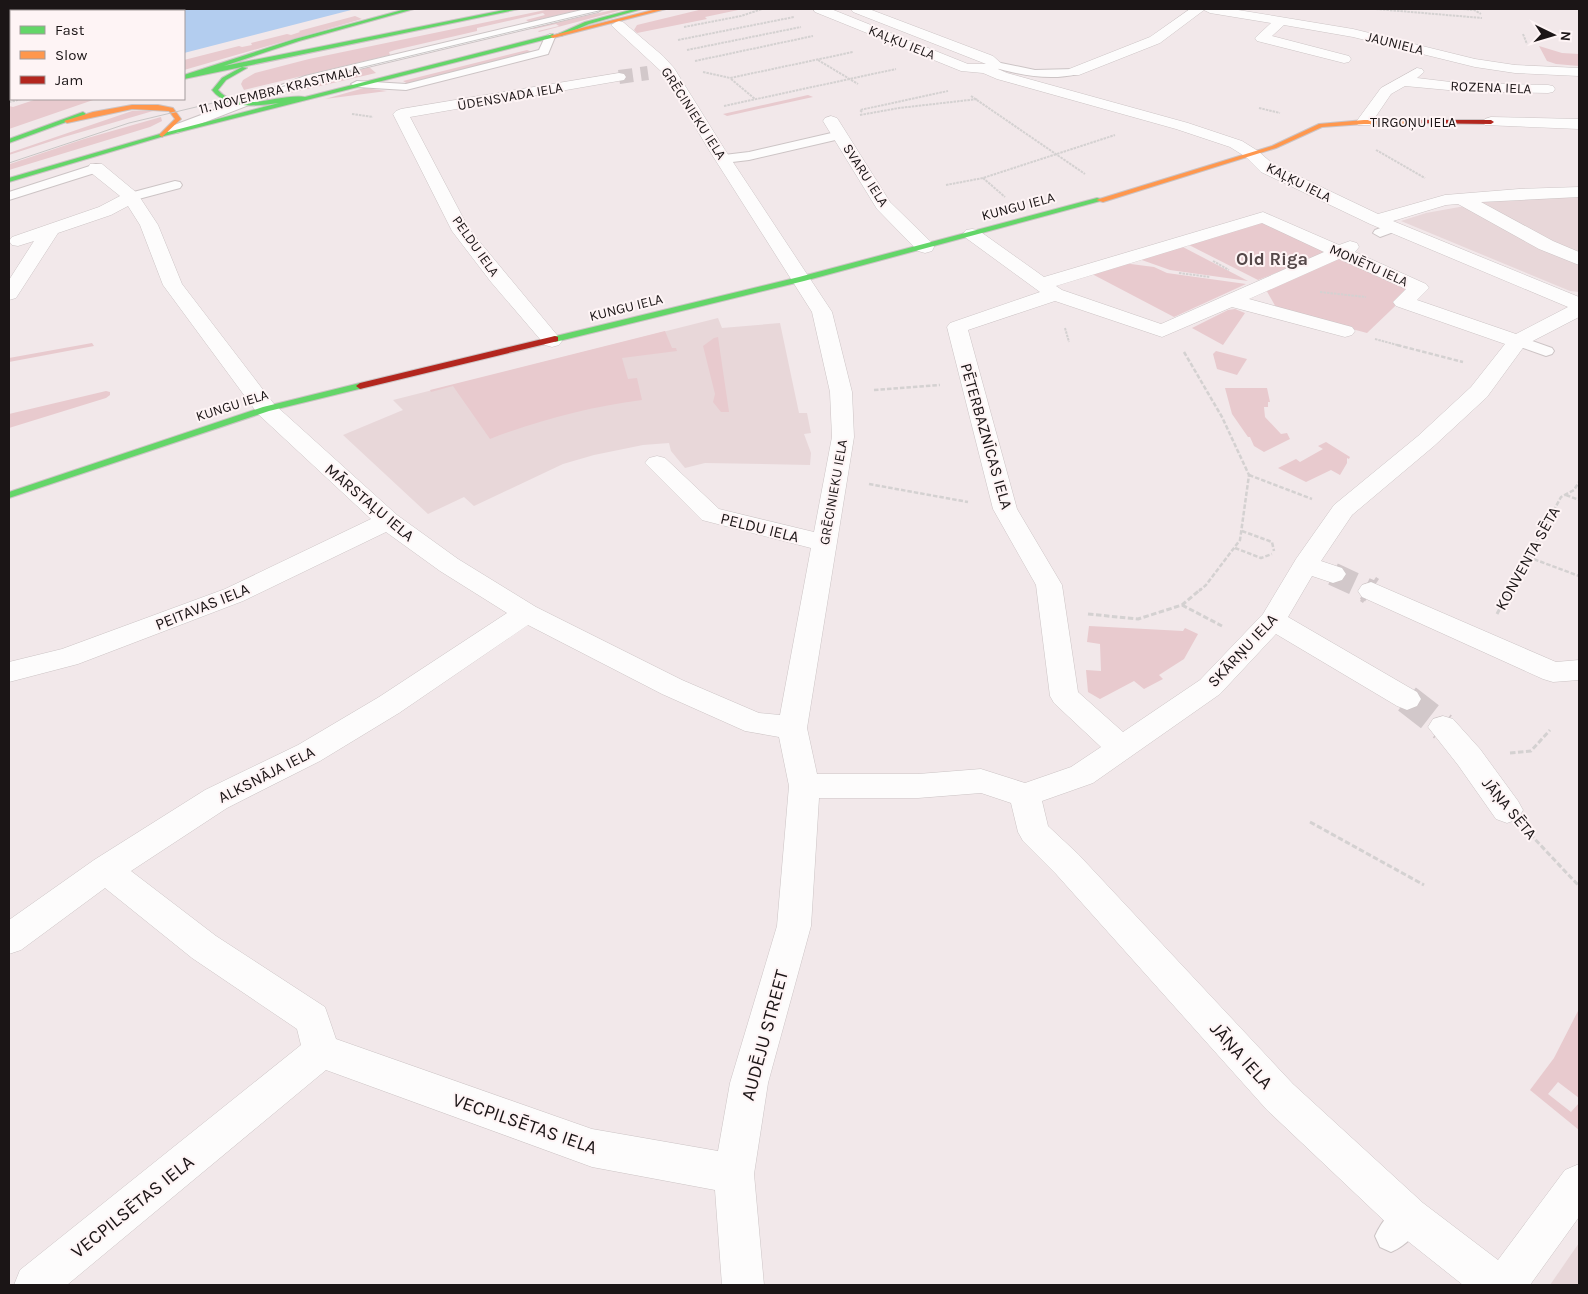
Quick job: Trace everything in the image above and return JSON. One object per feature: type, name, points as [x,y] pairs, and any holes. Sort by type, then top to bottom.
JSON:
[{"type":"main road","name":"11. NOVEMBRA KRASTMALA","points":[[188,76],[297,40],[411,9]]},
{"type":"main road","name":"11. NOVEMBRA KRASTMALA","points":[[188,76],[516,9]]},
{"type":"main road","name":"11. NOVEMBRA KRASTMALA","points":[[554,36],[588,23],[639,9]]},
{"type":"main road","name":"11. NOVEMBRA KRASTMALA","points":[[554,36],[618,25],[669,10]]},
{"type":"main road","name":"11. NOVEMBRA KRASTMALA","points":[[9,180],[90,163],[162,135],[357,84],[669,10]]},
{"type":"main road","points":[[303,98],[245,103],[224,100],[219,97],[215,90],[218,84],[227,76],[245,67],[323,48]]},
{"type":"main road","points":[[9,141],[120,100]]},
{"type":"main road","points":[[67,121],[130,106],[157,105],[171,109],[178,119],[162,135]]},
{"type":"main road","name":"TIRGOŅU IELA","points":[[1252,154],[1274,147],[1321,125],[1364,122],[1491,122]]},
{"type":"main road","name":"KUNGU IELA","points":[[9,494],[266,410],[552,341],[925,247],[1118,195],[1252,154]]},
{"type":"street","name":"KAĻĶU IELA","points":[[820,9],[966,68],[991,67]]},
{"type":"street","name":"KAĻĶU IELA","points":[[858,9],[988,59],[991,67],[1002,76],[1162,120],[1236,144],[1252,154],[1267,168],[1383,226],[1579,304]]},
{"type":"street","points":[[1074,72],[1155,40],[1198,9]]},
{"type":"street","name":"JAUNIELA","points":[[1210,9],[1353,33],[1475,63],[1515,69],[1579,72]]},
{"type":"street","points":[[1281,22],[1262,38],[1344,59]]},
{"type":"street","name":"GRĒCINIEKU IELA","points":[[618,25],[658,59],[667,70],[822,312],[841,392],[843,437],[792,728],[804,786]]},
{"type":"street","points":[[1364,122],[1386,91],[1444,55]]},
{"type":"street","name":"ŪDENSVADA IELA","points":[[401,114],[618,77]]},
{"type":"street","name":"ROZENA IELA","points":[[1402,81],[1459,87],[1562,89]]},
{"type":"street","name":"PELDU IELA","points":[[401,114],[461,231],[552,341]]},
{"type":"street","name":"TIRGOŅU IELA","points":[[1491,122],[1579,124]]},
{"type":"street","name":"SVARU IELA","points":[[835,128],[883,205],[925,247]]},
{"type":"street","name":"MĀRSTAĻU IELA","points":[[90,163],[131,197],[149,225],[173,285],[266,410],[388,521],[450,565],[527,613],[672,686],[755,723],[792,728]]},
{"type":"street","points":[[1383,226],[1445,200],[1519,194],[1579,192]]},
{"type":"street","points":[[18,242],[106,212],[131,197]]},
{"type":"street","points":[[1462,199],[1546,245],[1579,259]]},
{"type":"street","name":"MONĒTU IELA","points":[[957,328],[1048,289],[1263,217],[1344,249],[1419,288],[1403,302],[1518,341]]},
{"type":"street","points":[[9,294],[52,230]]},
{"type":"street","points":[[972,234],[1048,289],[1162,331],[1344,249]]},
{"type":"street","points":[[1228,300],[1345,331]]},
{"type":"street","name":"SKĀRŅU IELA","points":[[1025,795],[1082,775],[1210,687],[1273,620],[1305,565],[1343,510],[1426,440],[1479,392],[1518,341],[1579,309]]},
{"type":"street","name":"PĒTERBAZNĪCAS IELA","points":[[957,328],[1006,509],[1049,585],[1064,696],[1122,748]]},
{"type":"street","name":"PELDU IELA","points":[[656,462],[711,515],[824,543]]},
{"type":"street","name":"PEITAVAS IELA","points":[[9,672],[68,657],[234,595],[388,521]]},
{"type":"street","points":[[1305,565],[1333,574]]},
{"type":"street","points":[[1371,590],[1553,672],[1579,670]]},
{"type":"street","name":"ALKSNĀJA IELA","points":[[9,939],[106,870],[216,799],[309,753],[389,705],[527,613]]},
{"type":"street","points":[[1273,620],[1407,699]]},
{"type":"street","name":"JĀŅA SĒTA","points":[[1443,727],[1469,757],[1507,810]]},
{"type":"street","points":[[804,786],[918,786],[982,781],[1025,795]]},
{"type":"street","name":"AUDĒJU STREET","points":[[743,1285],[734,1174],[749,1083],[794,926],[804,786]]},
{"type":"street","name":"JĀŅA IELA","points":[[1025,795],[1034,832],[1067,864],[1400,1226],[1496,1285]]},
{"type":"street","points":[[106,870],[204,948],[312,1018],[321,1051]]},
{"type":"street","name":"VECPILSĒTAS IELA","points":[[35,1285],[321,1051],[592,1148],[734,1174]]},
{"type":"street","points":[[1505,1285],[1579,1184]]},
{"type":"lane","points":[[162,135],[310,78],[598,9]]},
{"type":"lane","points":[[991,67],[1060,75],[1074,72]]},
{"type":"lane","points":[[724,160],[749,156],[835,128]]},
{"type":"lane","points":[[9,196],[90,163]]},
{"type":"lane","points":[[131,197],[175,185]]},
{"type":"lane","points":[[1518,341],[1546,351]]},
{"type":"path","points":[[679,28],[741,16],[762,9]]},
{"type":"path","points":[[1376,9],[1482,16],[1474,10],[1463,9]]},
{"type":"path","points":[[678,43],[674,40],[796,16]]},
{"type":"path","points":[[667,70],[721,55],[838,31],[857,24]]},
{"type":"path","points":[[686,50],[801,26]]},
{"type":"path","points":[[667,70],[730,78],[853,52]]},
{"type":"path","points":[[818,60],[858,84]]},
{"type":"path","points":[[694,111],[755,100],[898,68]]},
{"type":"path","points":[[730,78],[755,100]]},
{"type":"path","points":[[864,115],[860,110],[886,102],[946,91]]},
{"type":"path","points":[[970,95],[979,99],[1055,155],[1118,195]]},
{"type":"path","points":[[891,110],[979,99]]},
{"type":"path","points":[[886,102],[897,109]]},
{"type":"path","points":[[1259,108],[1282,114]]},
{"type":"path","points":[[345,113],[368,118],[401,114]]},
{"type":"path","points":[[946,185],[983,178],[1162,120]]},
{"type":"path","points":[[1321,125],[1356,139],[1462,199]]},
{"type":"path","points":[[1052,610],[1138,618],[1182,605],[1206,585],[1240,540],[1249,475],[1222,417],[1184,352],[1162,331]]},
{"type":"path","points":[[1345,331],[1495,370]]},
{"type":"path","points":[[841,392],[973,383]]},
{"type":"path","points":[[1249,475],[1343,510]]},
{"type":"path","points":[[836,478],[1006,509]]},
{"type":"path","name":"KONVENTA SĒTA","points":[[1482,640],[1561,497],[1574,490],[1579,482]]},
{"type":"path","points":[[1565,495],[1579,500]]},
{"type":"path","points":[[1235,548],[1261,558],[1275,554],[1272,542],[1242,531]]},
{"type":"path","points":[[1528,558],[1579,576]]},
{"type":"path","points":[[1182,605],[1252,642]]},
{"type":"path","points":[[1531,751],[1550,730]]},
{"type":"path","name":"JĀŅA SĒTA","points":[[1507,810],[1579,886]]},
{"type":"path","points":[[1310,822],[1424,885]]},
{"type":"shaded area","points":[[550,9],[583,9],[529,22],[526,20],[545,15],[543,13],[477,28],[477,31],[395,50],[389,52],[390,55],[244,90],[241,84],[243,80],[255,73],[309,59]]},
{"type":"shaded area","points":[[617,9],[626,9],[539,32],[559,26],[556,24],[531,28]]},
{"type":"shaded area","points":[[703,9],[743,9],[705,17],[707,19],[637,33],[634,30],[637,25]]},
{"type":"shaded area","points":[[355,16],[362,19],[185,70],[185,60],[239,46],[252,45],[251,43],[287,34],[291,35],[299,31]]},
{"type":"shaded area","points":[[1539,46],[1562,53],[1579,54],[1579,66],[1556,64],[1547,61]]},
{"type":"shaded area","points":[[527,50],[532,52],[408,84],[403,81]]},
{"type":"shaded area","points":[[369,67],[376,73],[290,93],[287,91]]},
{"type":"shaded area","points":[[364,88],[387,91],[325,99]]},
{"type":"shaded area","points":[[808,95],[813,97],[727,116],[723,114]]},
{"type":"shaded area","points":[[34,100],[93,100],[9,129],[9,106],[13,107]]},
{"type":"shaded area","points":[[132,111],[153,111],[9,155],[9,153]]},
{"type":"shaded area","points":[[161,117],[162,121],[150,127],[9,170],[10,164],[84,139]]},
{"type":"shaded area","points":[[1579,196],[1579,255],[1551,243],[1481,206],[1481,202],[1524,197]]},
{"type":"shaded area","points":[[1465,206],[1579,263],[1579,292],[1570,291],[1401,221],[1426,213]]},
{"type":"shaded area","points":[[1264,221],[1331,251],[1258,280],[1187,244]]},
{"type":"shaded area","points":[[1181,246],[1248,281],[1170,270],[1139,259]]},
{"type":"shaded area","points":[[1340,254],[1414,288],[1367,333],[1277,309],[1265,288]]},
{"type":"shaded area","points":[[1123,263],[1154,267],[1167,273],[1246,284],[1174,317],[1092,274]]},
{"type":"shaded area","points":[[1235,309],[1245,313],[1223,345],[1192,328],[1228,310]]},
{"type":"shaded area","points":[[718,318],[722,328],[780,323],[799,413],[807,413],[811,433],[804,434],[811,453],[810,465],[705,463],[685,468],[671,451],[669,443],[643,445],[594,455],[563,464],[474,506],[464,497],[428,514],[343,435],[403,410],[393,400]]},
{"type":"shaded area","points":[[665,331],[672,348],[676,348],[677,351],[622,358],[628,379],[637,378],[642,400],[564,415],[490,439],[453,386],[431,392],[430,390]]},
{"type":"shaded area","points":[[718,337],[729,412],[721,412],[713,402],[715,394],[703,346]]},
{"type":"shaded area","points":[[92,343],[94,346],[9,362],[9,358]]},
{"type":"shaded area","points":[[1216,351],[1247,359],[1237,375],[1217,369],[1213,354]]},
{"type":"shaded area","points":[[1225,388],[1267,388],[1270,402],[1268,402],[1268,407],[1264,407],[1265,417],[1281,434],[1287,433],[1290,439],[1264,452],[1254,446],[1250,437],[1248,437],[1232,414]]},
{"type":"shaded area","points":[[106,391],[110,392],[110,395],[106,398],[9,428],[9,414]]},
{"type":"shaded area","points":[[1326,442],[1350,457],[1349,459],[1347,458],[1347,463],[1340,475],[1331,470],[1306,482],[1278,468],[1296,459],[1300,462],[1323,449],[1318,446]]},
{"type":"shaded area","points":[[1089,626],[1183,631],[1185,628],[1198,634],[1184,659],[1159,675],[1163,679],[1144,689],[1134,681],[1100,699],[1088,692],[1086,670],[1101,671],[1100,644],[1087,642]]},
{"type":"shaded area","points":[[1579,1009],[1579,1098],[1558,1082],[1548,1094],[1571,1112],[1579,1103],[1579,1130],[1530,1090],[1554,1058]]},
{"type":"shaded area","points":[[1579,1243],[1579,1285],[1550,1285]]},
{"type":"water","points":[[9,9],[355,9],[185,53],[185,10],[10,10],[9,98]]},
{"type":"tunnel","points":[[619,77],[648,73]]},
{"type":"tunnel","points":[[1333,574],[1370,591]]},
{"type":"tunnel","points":[[1407,699],[1443,727]]},
{"type":"tram line","points":[[9,163],[129,123],[607,9]]},
{"type":"traffic: fast","points":[[185,77],[297,40],[411,9]]},
{"type":"traffic: fast","points":[[192,74],[516,9]]},
{"type":"traffic: fast","points":[[559,35],[587,23],[639,9]]},
{"type":"traffic: fast","points":[[9,180],[162,135],[553,36]]},
{"type":"traffic: fast","points":[[244,68],[224,79],[215,90],[221,97],[230,101],[255,104],[303,98]]},
{"type":"traffic: fast","points":[[9,141],[83,114]]},
{"type":"traffic: fast","points":[[555,339],[801,279],[1100,200]]},
{"type":"traffic: fast","points":[[9,495],[266,409],[360,386]]},
{"type":"traffic: slow","points":[[553,36],[663,9]]},
{"type":"traffic: slow","points":[[67,121],[106,111],[132,107],[171,109],[178,119],[162,135]]},
{"type":"traffic: slow","points":[[1100,200],[1274,147],[1321,125],[1364,122],[1413,122]]},
{"type":"traffic: jam","points":[[1413,122],[1491,122]]},
{"type":"traffic: jam","points":[[360,386],[555,339]]},
{"type":"district","name":"Old Riga","points":[[1272,259]]}]
